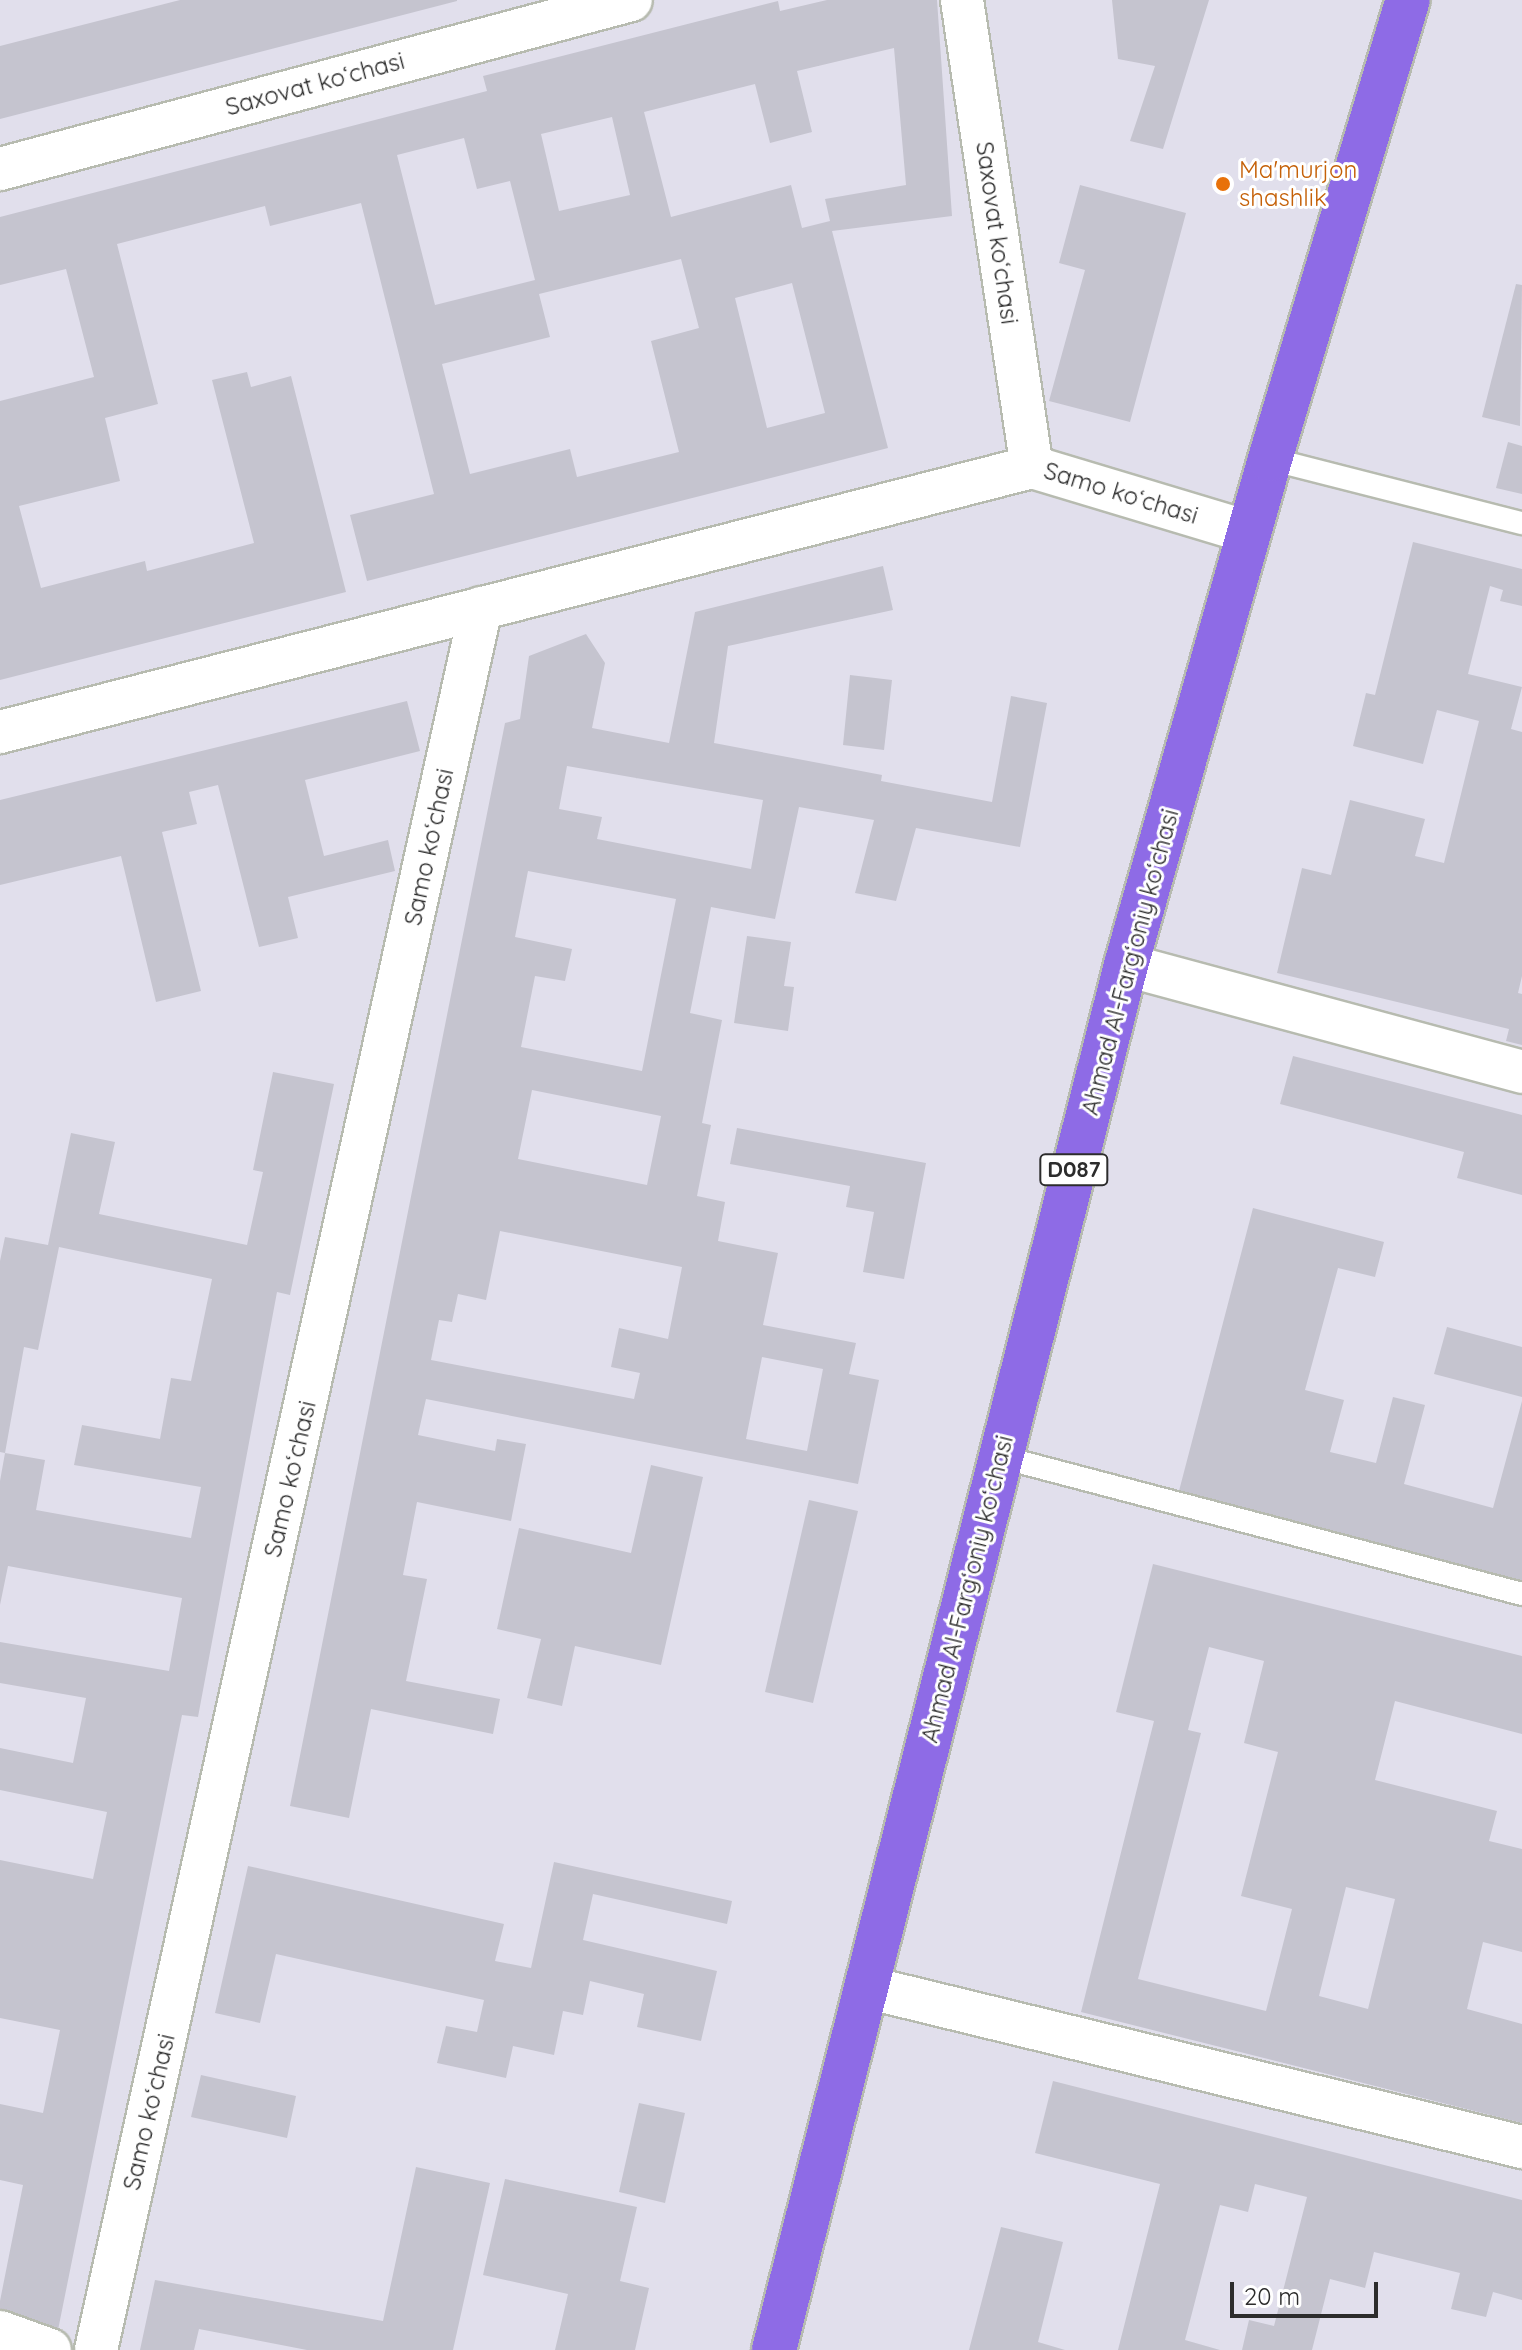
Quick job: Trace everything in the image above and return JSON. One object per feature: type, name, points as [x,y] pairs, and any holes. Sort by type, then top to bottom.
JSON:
[{"type":"main road","name":"Ahmad Al-Fargʻoniy koʻchasi","points":[[774,2350],[1126,965],[1270,459],[1408,0]]},
{"type":"street","name":"Saxovat koʻchasi","points":[[0,169],[631,0]]},
{"type":"street","name":"Saxovat koʻchasi","points":[[962,0],[1032,467]]},
{"type":"street","name":"Samo koʻchasi","points":[[0,732],[1032,467],[1249,532]]},
{"type":"street","name":"Samo koʻchasi","points":[[96,2350],[481,608]]},
{"type":"street","points":[[1126,965],[1522,1072]]},
{"type":"street","points":[[866,1987],[1522,2147]]},
{"type":"street","points":[[0,2332],[50,2350]]},
{"type":"lane","points":[[1270,459],[1522,523]]},
{"type":"lane","points":[[1001,1457],[1522,1594]]},
{"type":"building","points":[[180,0],[457,1],[0,119],[0,46]]},
{"type":"building","points":[[827,0],[937,0],[952,216],[832,231],[888,448],[367,581],[350,515],[434,494],[361,203],[270,226],[265,206],[117,244],[158,404],[105,418],[120,481],[19,506],[41,588],[145,561],[147,571],[254,543],[212,380],[247,372],[251,387],[291,376],[346,592],[0,680],[0,401],[94,377],[66,269],[0,285],[0,217],[487,91],[483,76],[778,1],[780,11]],"holes":[[[894,48],[906,185],[825,199],[830,221],[802,228],[791,185],[671,217],[644,112],[755,84],[770,143],[812,132],[797,71]],[[612,117],[630,195],[559,211],[541,134]],[[464,138],[477,189],[510,181],[535,280],[435,305],[397,155]],[[681,259],[699,328],[651,341],[679,452],[577,477],[570,449],[470,474],[442,364],[550,337],[539,294]],[[792,283],[825,413],[767,428],[735,298]]]},
{"type":"building","points":[[1112,0],[1209,0],[1163,149],[1130,141],[1155,66],[1118,59]]},
{"type":"building","points":[[1080,185],[1186,213],[1130,422],[1049,401],[1085,270],[1059,263]]},
{"type":"building","points":[[1516,284],[1522,285],[1520,426],[1482,417]]},
{"type":"building","points":[[1508,442],[1522,446],[1522,494],[1496,488]]},
{"type":"building","points":[[1413,542],[1522,569],[1522,606],[1500,601],[1503,590],[1490,586],[1468,674],[1522,687],[1511,729],[1522,732],[1522,976],[1518,993],[1522,994],[1522,1045],[1506,1041],[1509,1029],[1277,973],[1302,868],[1331,875],[1350,800],[1425,819],[1415,856],[1444,863],[1479,721],[1437,710],[1423,764],[1353,746],[1366,693],[1375,695]]},
{"type":"building","points":[[883,566],[893,610],[728,646],[714,743],[882,775],[881,781],[992,802],[1011,696],[1047,703],[1020,847],[916,828],[896,901],[855,893],[874,820],[799,807],[775,919],[711,907],[690,1013],[722,1020],[702,1123],[711,1125],[697,1196],[725,1202],[718,1241],[778,1253],[763,1325],[856,1343],[849,1374],[879,1380],[858,1484],[426,1399],[418,1435],[495,1451],[497,1439],[526,1444],[511,1521],[417,1502],[403,1575],[427,1579],[406,1681],[500,1699],[493,1734],[371,1709],[349,1818],[290,1806],[505,723],[520,719],[529,656],[586,634],[605,663],[592,728],[669,743],[695,612]],"holes":[[[567,766],[763,800],[751,869],[597,839],[602,817],[559,809]],[[528,871],[676,899],[642,1071],[521,1047],[535,976],[565,981],[572,949],[515,937]],[[532,1090],[661,1116],[647,1185],[518,1159]],[[500,1231],[682,1267],[668,1339],[619,1328],[611,1367],[640,1373],[634,1399],[431,1360],[439,1320],[452,1322],[458,1294],[486,1300]],[[762,1357],[823,1369],[807,1451],[746,1439]]]},
{"type":"building","points":[[850,675],[892,680],[884,750],[843,745]]},
{"type":"building","points":[[407,701],[420,751],[305,780],[324,856],[388,840],[395,871],[288,897],[298,938],[259,947],[218,785],[189,792],[197,824],[162,832],[201,991],[156,1002],[121,856],[0,885],[0,800]]},
{"type":"building","points":[[747,936],[791,942],[784,986],[794,987],[788,1031],[734,1023]]},
{"type":"building","points":[[1293,1056],[1522,1115],[1522,1195],[1457,1178],[1464,1152],[1280,1104]]},
{"type":"building","points":[[273,1072],[334,1084],[290,1295],[277,1292],[198,1717],[182,1715],[57,2335],[0,2324],[0,2301],[23,2185],[0,2180],[0,2104],[43,2113],[60,2030],[0,2018],[0,1860],[93,1879],[107,1812],[0,1790],[0,1748],[73,1763],[86,1698],[0,1683],[0,1642],[169,1671],[182,1598],[8,1566],[0,1605],[0,1481],[5,1453],[0,1452],[0,1261],[5,1237],[48,1245],[71,1133],[115,1142],[99,1214],[247,1245],[263,1172],[253,1170]],"holes":[[[59,1247],[212,1279],[191,1381],[171,1378],[160,1439],[82,1425],[74,1465],[201,1487],[191,1538],[36,1510],[45,1460],[5,1453],[24,1347],[38,1350]]]},
{"type":"building","points":[[737,1128],[926,1163],[904,1279],[863,1272],[874,1212],[846,1207],[850,1186],[730,1164]]},
{"type":"building","points":[[1253,1208],[1384,1242],[1375,1277],[1338,1268],[1305,1390],[1344,1400],[1330,1452],[1376,1463],[1393,1397],[1425,1405],[1404,1484],[1493,1508],[1522,1401],[1522,1581],[1179,1491]]},
{"type":"building","points":[[1447,1327],[1522,1347],[1522,1397],[1434,1374]]},
{"type":"building","points":[[651,1465],[703,1477],[661,1665],[575,1646],[562,1706],[527,1698],[541,1639],[497,1629],[519,1528],[631,1553]]},
{"type":"building","points":[[809,1500],[858,1511],[813,1703],[765,1692]]},
{"type":"building","points":[[1153,1564],[1522,1656],[1522,1734],[1395,1701],[1375,1780],[1497,1811],[1489,1841],[1522,1849],[1522,1952],[1483,1942],[1467,2009],[1522,2024],[1522,2123],[1081,2012],[1154,1721],[1116,1712]],"holes":[[[1209,1647],[1264,1661],[1244,1743],[1278,1752],[1241,1896],[1292,1909],[1266,2011],[1138,1979],[1201,1733],[1188,1730]],[[1346,1887],[1395,1899],[1368,2009],[1319,1996]]]},
{"type":"building","points":[[554,1862],[732,1901],[727,1924],[593,1894],[583,1940],[717,1971],[701,2041],[637,2027],[644,1994],[590,1981],[583,2015],[563,2011],[554,2055],[513,2046],[506,2078],[437,2063],[446,2026],[477,2032],[484,2000],[276,1954],[260,2023],[215,2013],[248,1866],[504,1924],[495,1961],[531,1968]]},
{"type":"building","points":[[201,2075],[296,2096],[287,2138],[191,2117]]},
{"type":"building","points":[[1053,2081],[1522,2200],[1522,2300],[1493,2292],[1486,2317],[1451,2309],[1460,2273],[1374,2252],[1365,2288],[1330,2279],[1312,2350],[1242,2350],[1249,2320],[1274,2326],[1307,2197],[1255,2184],[1248,2212],[1220,2205],[1185,2340],[1220,2350],[1118,2350],[1160,2184],[1035,2153]]},
{"type":"building","points":[[639,2103],[685,2113],[665,2203],[619,2192]]},
{"type":"building","points":[[416,2167],[490,2183],[453,2350],[307,2350],[199,2329],[194,2350],[140,2350],[155,2280],[383,2321]]},
{"type":"building","points":[[505,2179],[637,2207],[620,2281],[649,2288],[635,2350],[555,2350],[568,2294],[483,2275]]},
{"type":"building","points":[[1001,2227],[1063,2242],[1038,2342],[1065,2350],[969,2350]]},
{"type":"place","name":"Ma'murjon shashlik","points":[[1223,184]]}]
